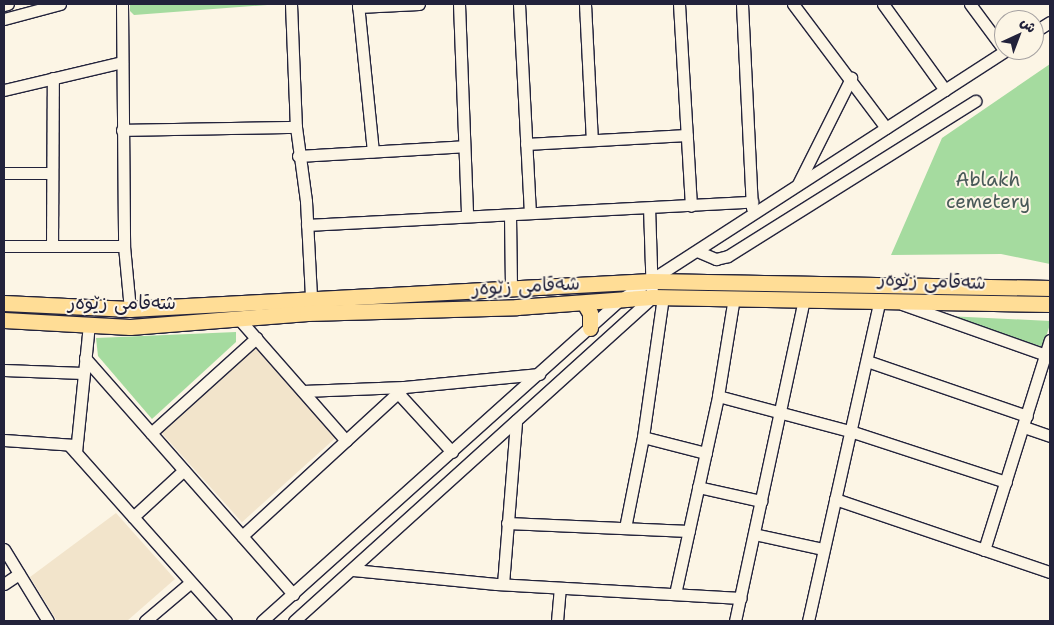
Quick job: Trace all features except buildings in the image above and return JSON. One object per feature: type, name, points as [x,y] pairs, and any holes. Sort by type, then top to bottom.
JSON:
[{"type":"main road","name":"شەقامی زێوەر","points":[[4,303],[130,309],[651,281],[1050,288]]},
{"type":"main road","points":[[995,303],[1008,286]]},
{"type":"main road","name":"شەقامی زێوەر","points":[[4,320],[130,327],[307,314],[517,307],[657,297],[804,298],[1050,304]]},
{"type":"main road","points":[[584,303],[590,313],[590,328]]},
{"type":"street","points":[[4,5],[8,4]]},
{"type":"street","points":[[4,19],[60,4]]},
{"type":"street","points":[[122,4],[124,246],[130,309]]},
{"type":"street","points":[[291,4],[298,156],[306,201],[312,298]]},
{"type":"street","points":[[373,151],[358,5],[419,4]]},
{"type":"street","points":[[460,4],[467,216]]},
{"type":"street","points":[[519,4],[530,213]]},
{"type":"street","points":[[585,4],[592,140]]},
{"type":"street","points":[[679,4],[691,206]]},
{"type":"street","points":[[742,4],[753,215]]},
{"type":"street","points":[[793,4],[851,78],[886,128]]},
{"type":"street","points":[[883,4],[945,90]]},
{"type":"street","points":[[970,4],[994,36]]},
{"type":"street","points":[[262,621],[620,300],[697,252],[994,57]]},
{"type":"street","points":[[4,90],[122,62]]},
{"type":"street","points":[[52,246],[53,78]]},
{"type":"street","points":[[798,185],[851,78]]},
{"type":"street","points":[[697,252],[716,259],[728,256],[975,101]]},
{"type":"street","points":[[122,130],[296,127]]},
{"type":"street","points":[[526,144],[687,136]]},
{"type":"street","points":[[298,156],[464,146]]},
{"type":"street","points":[[4,173],[52,172]]},
{"type":"street","points":[[307,225],[752,202]]},
{"type":"street","points":[[625,528],[643,437],[657,297],[651,281],[650,208]]},
{"type":"street","points":[[510,215],[511,289]]},
{"type":"street","points":[[4,246],[124,246]]},
{"type":"street","points":[[294,621],[657,297]]},
{"type":"street","points":[[675,594],[718,396],[734,297]]},
{"type":"street","points":[[735,621],[804,298]]},
{"type":"street","points":[[808,621],[866,361],[885,300],[1046,355]]},
{"type":"street","points":[[239,319],[346,441]]},
{"type":"street","points":[[74,447],[88,325]]},
{"type":"street","points":[[151,433],[256,338]]},
{"type":"street","points":[[576,340],[590,356]]},
{"type":"street","points":[[984,550],[1050,340]]},
{"type":"street","points":[[85,358],[293,594]]},
{"type":"street","points":[[866,361],[1026,421],[1050,436]]},
{"type":"street","points":[[4,370],[84,373]]},
{"type":"street","points":[[302,391],[401,390],[539,374]]},
{"type":"street","points":[[242,536],[401,390]]},
{"type":"street","points":[[401,390],[452,452]]},
{"type":"street","points":[[718,396],[850,431],[1006,482]]},
{"type":"street","points":[[503,584],[516,421]]},
{"type":"street","points":[[643,437],[706,452]]},
{"type":"street","points":[[4,440],[74,447],[133,517],[226,621]]},
{"type":"street","points":[[133,517],[184,470]]},
{"type":"street","points":[[698,487],[761,501]]},
{"type":"street","points":[[835,500],[1050,572]]},
{"type":"street","points":[[507,523],[689,531]]},
{"type":"street","points":[[754,534],[823,549]]},
{"type":"street","points":[[4,549],[48,621]]},
{"type":"street","points":[[353,570],[503,584],[741,598]]},
{"type":"street","points":[[4,584],[19,574]]},
{"type":"street","points":[[146,621],[191,582]]},
{"type":"street","points":[[558,621],[560,588]]},
{"type":"shaded area","points":[[256,348],[336,437],[242,522],[162,433]]},
{"type":"shaded area","points":[[116,513],[175,579],[127,621],[57,621],[30,577]]},
{"type":"green space","points":[[130,4],[281,4],[134,15],[130,11]]},
{"type":"green space","name":"Ablakh cemetery","points":[[1050,64],[1050,264],[1001,254],[891,255],[942,138]]},
{"type":"green space","points":[[947,316],[1050,321],[1050,324],[1043,347]]},
{"type":"green space","points":[[236,332],[236,342],[152,419],[98,356],[96,338]]}]
